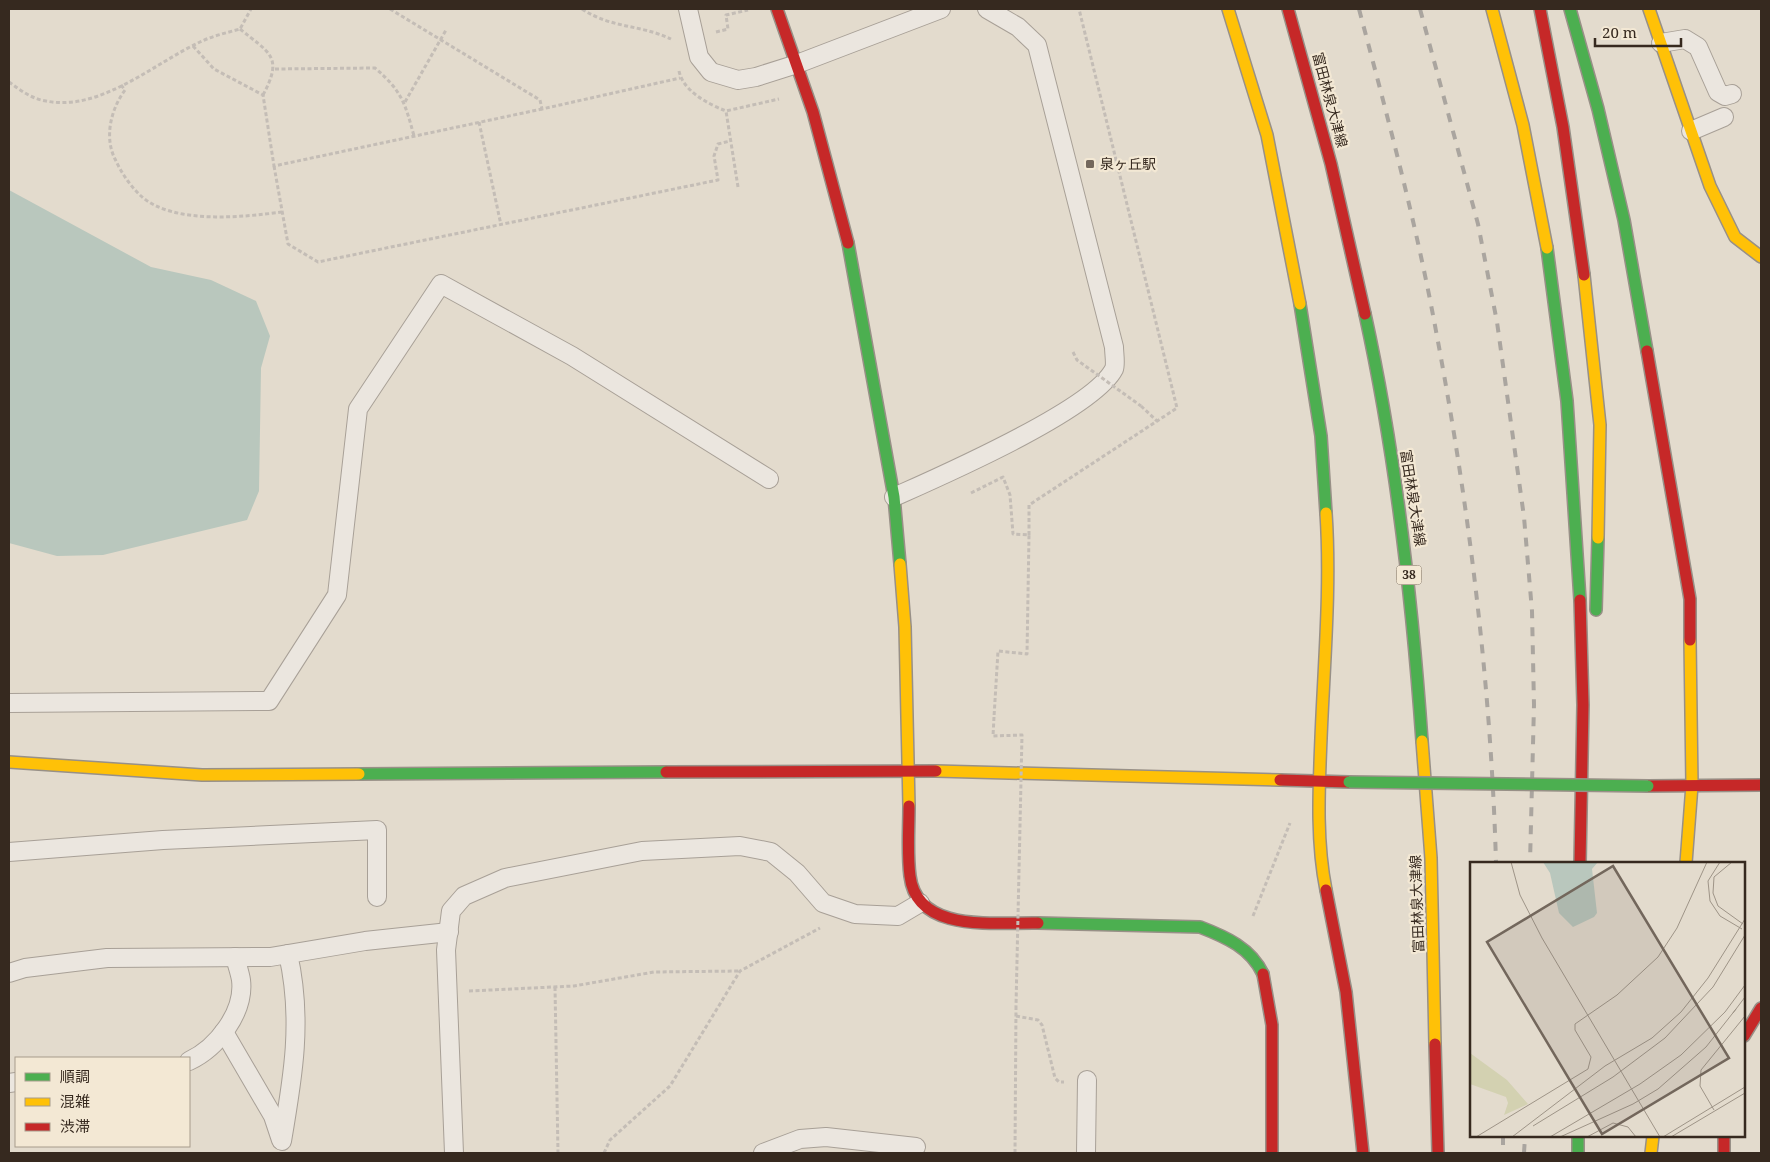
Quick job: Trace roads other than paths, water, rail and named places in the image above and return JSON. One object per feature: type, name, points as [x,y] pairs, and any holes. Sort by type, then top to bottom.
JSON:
[{"type":"main road","points":[[777,9],[813,112],[847,238],[876,389],[894,497],[905,627],[906,770],[910,878],[920,903],[942,918],[957,921],[1200,926],[1224,935],[1242,946],[1259,964],[1270,993],[1272,1153]]},
{"type":"main road","points":[[1228,9],[1267,135],[1295,271],[1321,436],[1328,559],[1319,782],[1321,864],[1346,992],[1363,1153]]},
{"type":"main road","name":"38","points":[[1279,9],[1304,59]]},
{"type":"main road","name":"富田林泉大津線","points":[[1288,9],[1304,59],[1331,164],[1372,346],[1404,533],[1413,614],[1431,858],[1438,1153]]},
{"type":"main road","points":[[1492,9],[1523,125],[1542,216],[1563,365],[1581,608],[1583,705],[1580,862]]},
{"type":"main road","points":[[1540,9],[1563,128],[1591,325],[1600,425],[1596,618]]},
{"type":"main road","points":[[1570,9],[1598,109],[1624,220],[1690,599],[1692,785],[1686,862]]},
{"type":"main road","points":[[1649,9],[1710,186],[1735,236],[1761,257]]},
{"type":"main road","points":[[1581,800],[1593,656]]},
{"type":"main road","points":[[9,762],[202,776],[906,770],[1319,782],[1648,786],[1761,785]]},
{"type":"main road","points":[[1745,1034],[1761,1008]]},
{"type":"main road","points":[[1578,1137],[1578,1153]]},
{"type":"main road","points":[[1651,1153],[1653,1137]]},
{"type":"main road","points":[[1724,1137],[1724,1153]]},
{"type":"lane","points":[[688,9],[699,57],[711,72],[738,80],[756,77],[797,64],[941,9]]},
{"type":"lane","points":[[894,497],[958,468],[1070,409],[1100,387],[1115,368],[1114,347],[1037,45],[1018,28],[987,9]]},
{"type":"lane","points":[[1661,43],[1685,39],[1698,47],[1718,92],[1725,96],[1732,94]]},
{"type":"lane","points":[[1691,131],[1724,117]]},
{"type":"lane","points":[[9,703],[269,701],[337,595],[358,409],[441,284],[572,356],[769,479]]},
{"type":"lane","points":[[9,852],[163,840],[377,830],[377,896]]},
{"type":"lane","points":[[454,1153],[446,950],[451,911],[464,896],[497,882],[642,851],[740,846],[772,852],[797,873],[823,903],[855,914],[898,916],[920,903]]},
{"type":"lane","points":[[9,973],[25,968],[107,958],[270,957],[365,941],[449,932]]},
{"type":"lane","points":[[282,1147],[293,1076],[297,1025],[295,984],[288,954]]},
{"type":"lane","points":[[190,1060],[206,1050],[224,1032],[239,1003],[241,981],[235,958]]},
{"type":"lane","points":[[224,1032],[273,1116],[282,1147]]},
{"type":"lane","points":[[1086,1153],[1087,1080]]},
{"type":"lane","points":[[763,1153],[800,1139],[826,1137],[916,1147]]},
{"type":"railway","points":[[1359,9],[1419,250],[1436,331],[1459,463],[1484,663],[1496,862]]},
{"type":"railway","points":[[1420,9],[1478,224],[1497,322],[1524,517],[1532,611],[1534,705],[1530,862]]},
{"type":"railway","points":[[1503,1137],[1503,1153]]},
{"type":"railway","points":[[1524,1153],[1525,1137]]},
{"type":"place","name":"泉ヶ丘駅","points":[[1090,164]]}]
